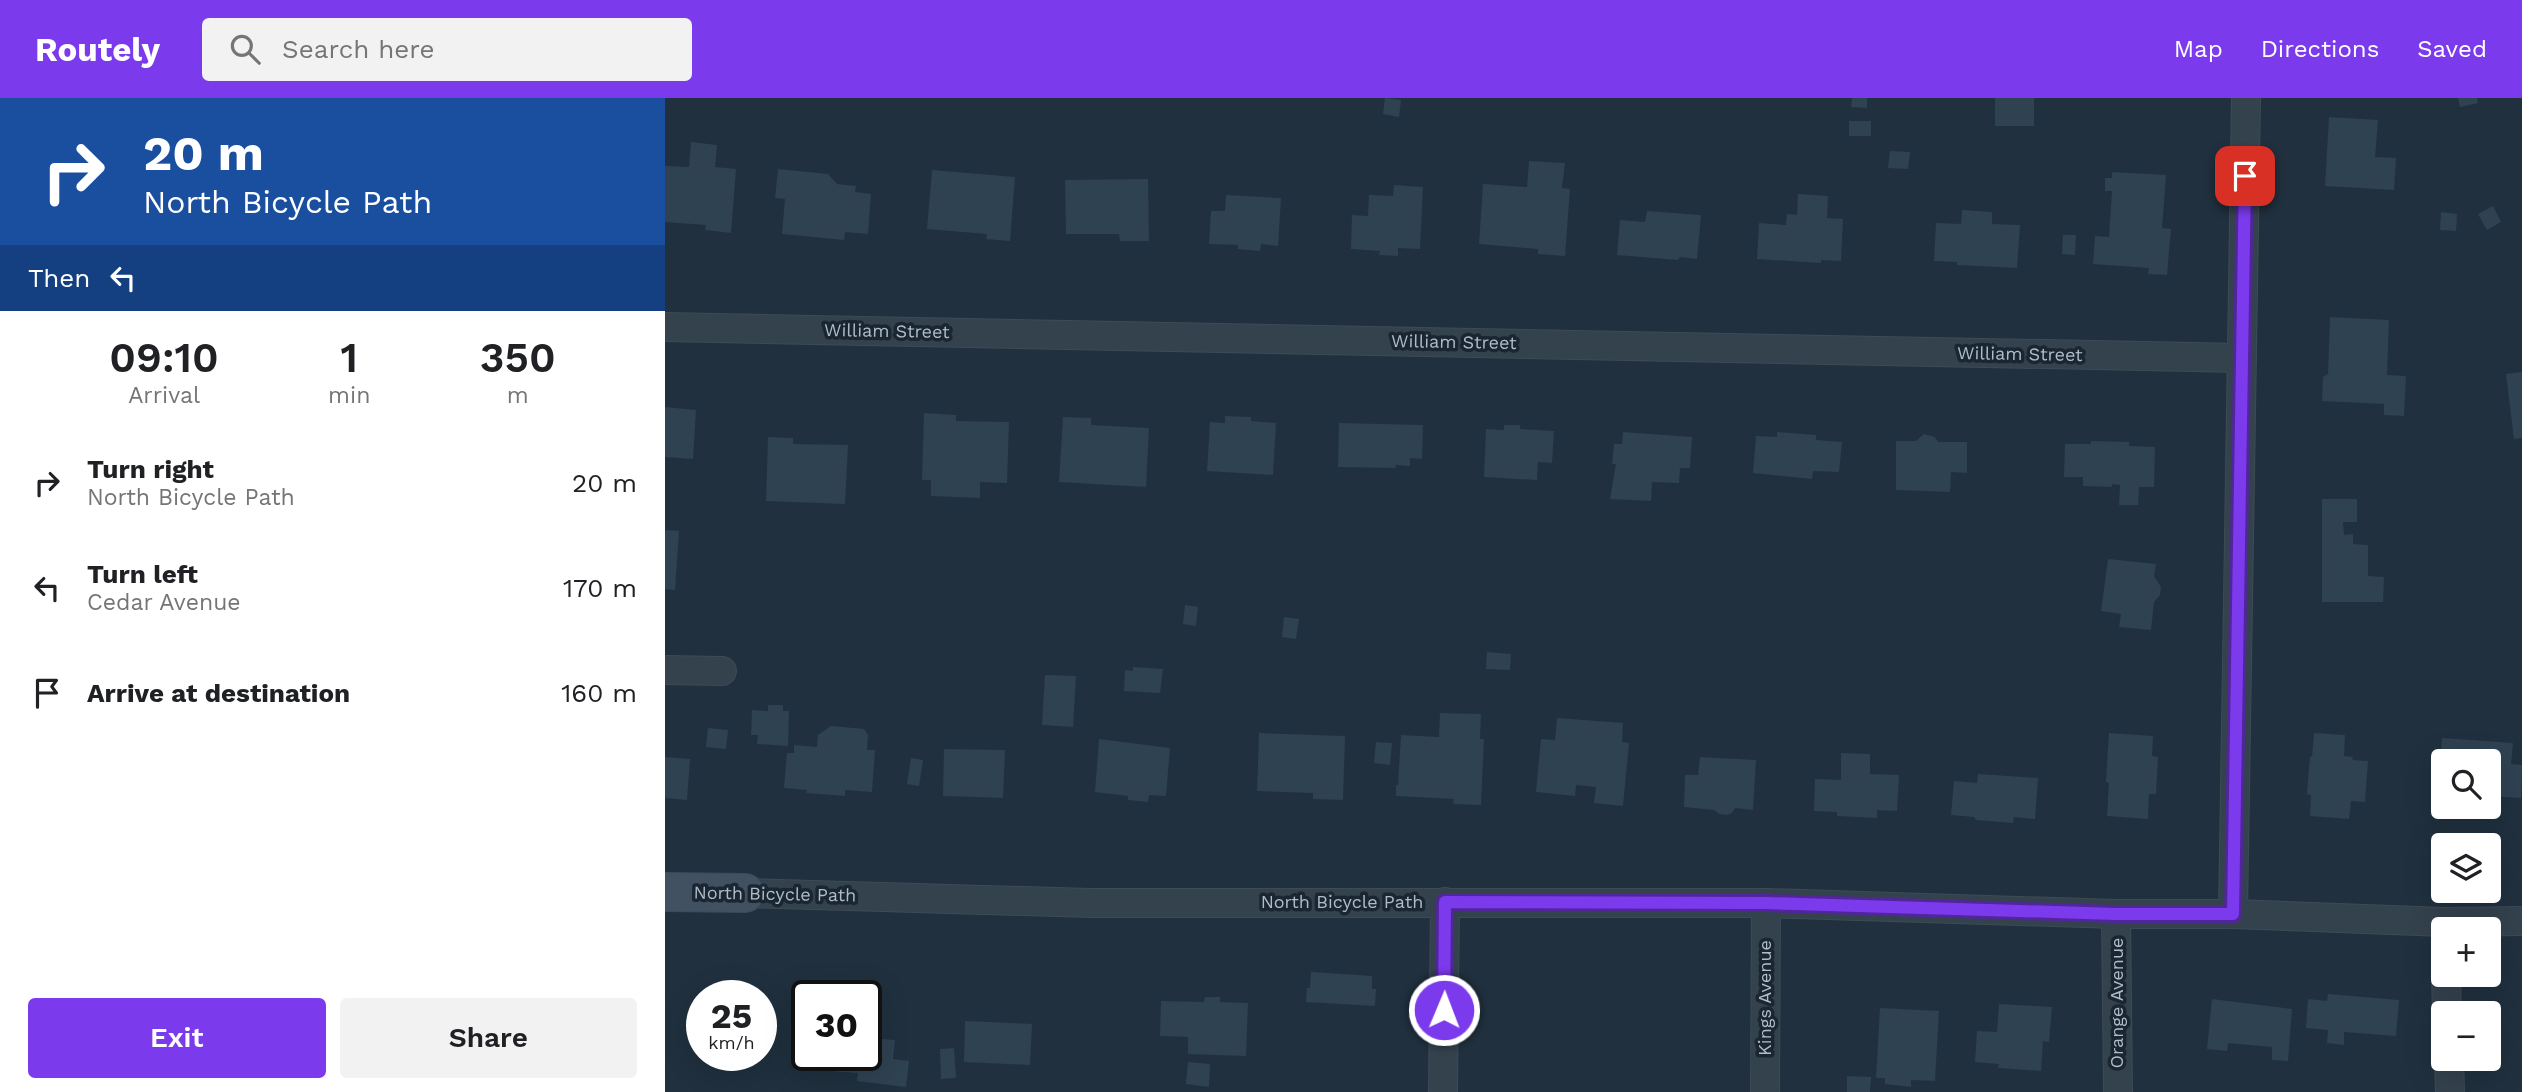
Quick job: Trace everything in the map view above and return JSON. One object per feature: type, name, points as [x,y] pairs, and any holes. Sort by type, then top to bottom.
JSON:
[{"type":"street","points":[[2233,914],[2246,98]]},
{"type":"street","name":"William Street","points":[[665,327],[2242,358]]},
{"type":"street","points":[[665,670],[722,671]]},
{"type":"street","name":"North Bicycle Path","points":[[665,892],[1090,902],[1766,903],[2116,914],[2233,914],[2431,925]]},
{"type":"street","points":[[1443,1092],[1445,902]]},
{"type":"street","name":"Kings Avenue","points":[[1765,1092],[1766,903]]},
{"type":"street","name":"Orange Avenue","points":[[2116,914],[2118,1092]]},
{"type":"street","name":"North Bicycle Path","points":[[2501,922],[2522,921]]},
{"type":"street","points":[[2449,1071],[2450,1092]]},
{"type":"building","points":[[1385,98],[1401,100],[1399,117],[1383,114]]},
{"type":"building","points":[[1852,98],[1867,98],[1867,108],[1851,107]]},
{"type":"building","points":[[1995,98],[2034,98],[2034,126],[1995,126]]},
{"type":"building","points":[[2458,98],[2477,98],[2478,103],[2460,107]]},
{"type":"building","points":[[2329,117],[2378,120],[2375,157],[2396,158],[2394,190],[2325,186]]},
{"type":"building","points":[[1849,121],[1871,121],[1871,136],[1849,136]]},
{"type":"building","points":[[691,142],[717,145],[715,167],[736,169],[731,233],[705,230],[706,225],[665,222],[665,166],[689,167]]},
{"type":"building","points":[[1890,151],[1910,152],[1908,169],[1888,168]]},
{"type":"building","points":[[1529,161],[1565,163],[1562,188],[1570,189],[1565,256],[1538,254],[1538,249],[1479,244],[1483,184],[1527,187]]},
{"type":"building","points":[[778,169],[828,174],[837,184],[856,186],[855,192],[871,194],[868,234],[845,232],[844,240],[782,234],[785,199],[775,198]]},
{"type":"building","points":[[932,170],[1015,177],[1010,241],[986,239],[987,234],[927,229]]},
{"type":"building","points":[[2112,172],[2166,175],[2162,228],[2171,229],[2167,275],[2148,274],[2149,268],[2093,264],[2095,236],[2109,237],[2112,191],[2105,191],[2105,178],[2112,178]]},
{"type":"building","points":[[1148,179],[1149,241],[1120,241],[1119,234],[1066,234],[1065,180]]},
{"type":"building","points":[[1394,185],[1423,187],[1420,249],[1398,248],[1398,256],[1379,255],[1380,251],[1351,249],[1352,215],[1368,216],[1369,195],[1393,196]]},
{"type":"building","points":[[1798,194],[1828,196],[1827,218],[1843,219],[1841,261],[1821,260],[1821,263],[1757,259],[1759,223],[1786,225],[1787,214],[1797,215]]},
{"type":"building","points":[[1226,195],[1281,198],[1278,246],[1261,244],[1260,251],[1238,249],[1238,245],[1209,244],[1211,211],[1225,211]]},
{"type":"building","points":[[2493,206],[2501,222],[2487,230],[2478,214]]},
{"type":"building","points":[[1962,210],[1992,212],[1992,224],[2020,225],[2017,268],[1934,261],[1936,223],[1961,224]]},
{"type":"building","points":[[1647,211],[1701,215],[1697,259],[1617,255],[1620,220],[1645,222]]},
{"type":"building","points":[[2441,212],[2457,214],[2456,231],[2440,230]]},
{"type":"building","points":[[2063,235],[2076,235],[2075,255],[2062,254]]},
{"type":"building","points":[[2330,317],[2389,320],[2387,375],[2406,376],[2404,416],[2384,415],[2384,404],[2322,401],[2323,377],[2328,374]]},
{"type":"building","points":[[2522,372],[2522,438],[2514,439],[2506,374]]},
{"type":"building","points":[[665,407],[696,410],[693,459],[665,457]]},
{"type":"building","points":[[924,413],[956,415],[956,421],[1009,422],[1007,483],[980,482],[980,498],[931,496],[931,480],[922,480]]},
{"type":"building","points":[[1225,416],[1251,417],[1251,421],[1276,423],[1273,475],[1207,471],[1210,422],[1225,423]]},
{"type":"building","points":[[1063,417],[1091,418],[1091,425],[1149,428],[1146,487],[1059,482]]},
{"type":"building","points":[[1339,423],[1423,425],[1422,459],[1410,458],[1410,466],[1396,465],[1395,468],[1338,467]]},
{"type":"building","points":[[1504,425],[1554,431],[1552,463],[1538,462],[1537,480],[1484,477],[1486,429],[1504,430]]},
{"type":"building","points":[[1623,432],[1692,437],[1690,468],[1680,468],[1679,483],[1652,482],[1651,501],[1610,499],[1616,464],[1612,464],[1614,444],[1622,444]]},
{"type":"building","points":[[1777,432],[1816,435],[1816,440],[1842,442],[1839,472],[1813,471],[1812,479],[1753,473],[1756,436],[1777,437]]},
{"type":"building","points":[[1924,434],[1935,437],[1938,442],[1967,442],[1967,473],[1951,472],[1950,492],[1896,490],[1896,441],[1916,441]]},
{"type":"building","points":[[768,437],[793,438],[793,444],[848,445],[845,504],[766,501]]},
{"type":"building","points":[[2091,441],[2129,442],[2129,446],[2155,447],[2154,487],[2139,487],[2138,505],[2119,505],[2120,485],[2083,486],[2083,477],[2064,477],[2065,444],[2091,444]]},
{"type":"building","points":[[2322,499],[2357,499],[2357,522],[2343,522],[2344,535],[2353,534],[2353,544],[2368,545],[2368,576],[2384,577],[2383,602],[2322,602]]},
{"type":"building","points":[[665,530],[679,531],[675,590],[665,589]]},
{"type":"building","points":[[2108,559],[2156,564],[2154,576],[2161,587],[2160,595],[2154,602],[2151,630],[2119,627],[2121,614],[2101,611]]},
{"type":"building","points":[[1185,605],[1198,607],[1196,626],[1183,624]]},
{"type":"building","points":[[1284,617],[1299,619],[1296,639],[1282,637]]},
{"type":"building","points":[[1487,652],[1511,654],[1510,670],[1486,669]]},
{"type":"building","points":[[1133,667],[1163,669],[1160,693],[1124,691],[1125,670],[1133,671]]},
{"type":"building","points":[[1045,675],[1076,676],[1073,727],[1042,725]]},
{"type":"building","points":[[768,705],[783,705],[783,711],[789,711],[788,746],[757,744],[758,735],[751,735],[752,710],[768,711]]},
{"type":"building","points":[[1440,713],[1481,714],[1480,739],[1484,739],[1481,805],[1453,804],[1454,799],[1396,796],[1401,735],[1439,737]]},
{"type":"building","points":[[1557,718],[1623,723],[1622,742],[1629,743],[1623,806],[1594,803],[1596,787],[1576,785],[1575,796],[1536,792],[1541,739],[1555,740]]},
{"type":"building","points":[[831,726],[864,729],[868,735],[867,750],[875,750],[872,792],[845,790],[845,796],[784,788],[787,753],[794,753],[794,745],[817,747],[818,735]]},
{"type":"building","points":[[708,728],[728,730],[726,749],[706,747]]},
{"type":"building","points":[[1259,733],[1345,736],[1343,800],[1313,799],[1313,793],[1257,791]]},
{"type":"building","points":[[2109,733],[2153,736],[2152,756],[2158,757],[2156,794],[2149,794],[2148,819],[2107,816]]},
{"type":"building","points":[[2314,733],[2345,735],[2344,756],[2353,757],[2352,760],[2368,761],[2365,802],[2351,801],[2349,819],[2310,816],[2311,795],[2307,794]]},
{"type":"building","points":[[2442,738],[2513,743],[2511,764],[2522,765],[2521,798],[2501,797],[2501,749],[2441,749]]},
{"type":"building","points":[[1099,739],[1170,748],[1166,796],[1149,795],[1148,802],[1128,800],[1128,796],[1095,792]]},
{"type":"building","points":[[1376,742],[1392,743],[1390,765],[1374,763]]},
{"type":"building","points":[[944,749],[1005,750],[1003,798],[943,796]]},
{"type":"building","points":[[1841,753],[1870,754],[1870,774],[1899,775],[1897,811],[1877,810],[1877,818],[1837,816],[1837,812],[1814,811],[1815,779],[1841,780]]},
{"type":"building","points":[[665,757],[690,759],[687,800],[665,798]]},
{"type":"building","points":[[1700,757],[1756,760],[1753,810],[1735,808],[1727,815],[1714,810],[1684,807],[1685,775],[1698,775]]},
{"type":"building","points":[[911,758],[923,760],[919,786],[907,784]]},
{"type":"building","points":[[1978,774],[2038,778],[2035,819],[2014,817],[2013,823],[1951,815],[1954,781],[1977,783]]},
{"type":"building","points":[[1311,972],[1372,976],[1372,989],[1376,989],[1375,1006],[1306,1002]]},
{"type":"building","points":[[2328,994],[2399,1000],[2396,1036],[2344,1032],[2344,1045],[2327,1043],[2328,1030],[2306,1028],[2308,999],[2327,1001]]},
{"type":"building","points":[[1205,997],[1220,997],[1220,1002],[1248,1003],[1246,1056],[1188,1054],[1188,1037],[1160,1036],[1161,1001],[1204,1002]]},
{"type":"building","points":[[2212,999],[2292,1009],[2288,1061],[2272,1060],[2272,1047],[2228,1043],[2227,1051],[2207,1049]]},
{"type":"building","points":[[1999,1004],[2052,1007],[2049,1042],[2043,1041],[2041,1071],[1998,1068],[1999,1064],[1975,1062],[1977,1031],[1997,1032]]},
{"type":"building","points":[[1880,1008],[1939,1011],[1935,1081],[1911,1080],[1911,1087],[1885,1084],[1885,1078],[1876,1078]]},
{"type":"building","points":[[965,1021],[1032,1024],[1030,1065],[964,1062]]},
{"type":"building","points":[[882,1039],[895,1040],[893,1059],[909,1061],[906,1087],[857,1081],[858,1073],[831,1071],[882,1071]]},
{"type":"building","points":[[954,1048],[956,1078],[941,1079],[940,1049]]},
{"type":"building","points":[[1188,1062],[1210,1064],[1209,1087],[1186,1084]]},
{"type":"building","points":[[1847,1076],[1871,1077],[1870,1092],[1847,1092]]},
{"type":"route","points":[[1444,1010],[1445,902],[1766,903],[2116,914],[2233,914],[2245,176]]}]
